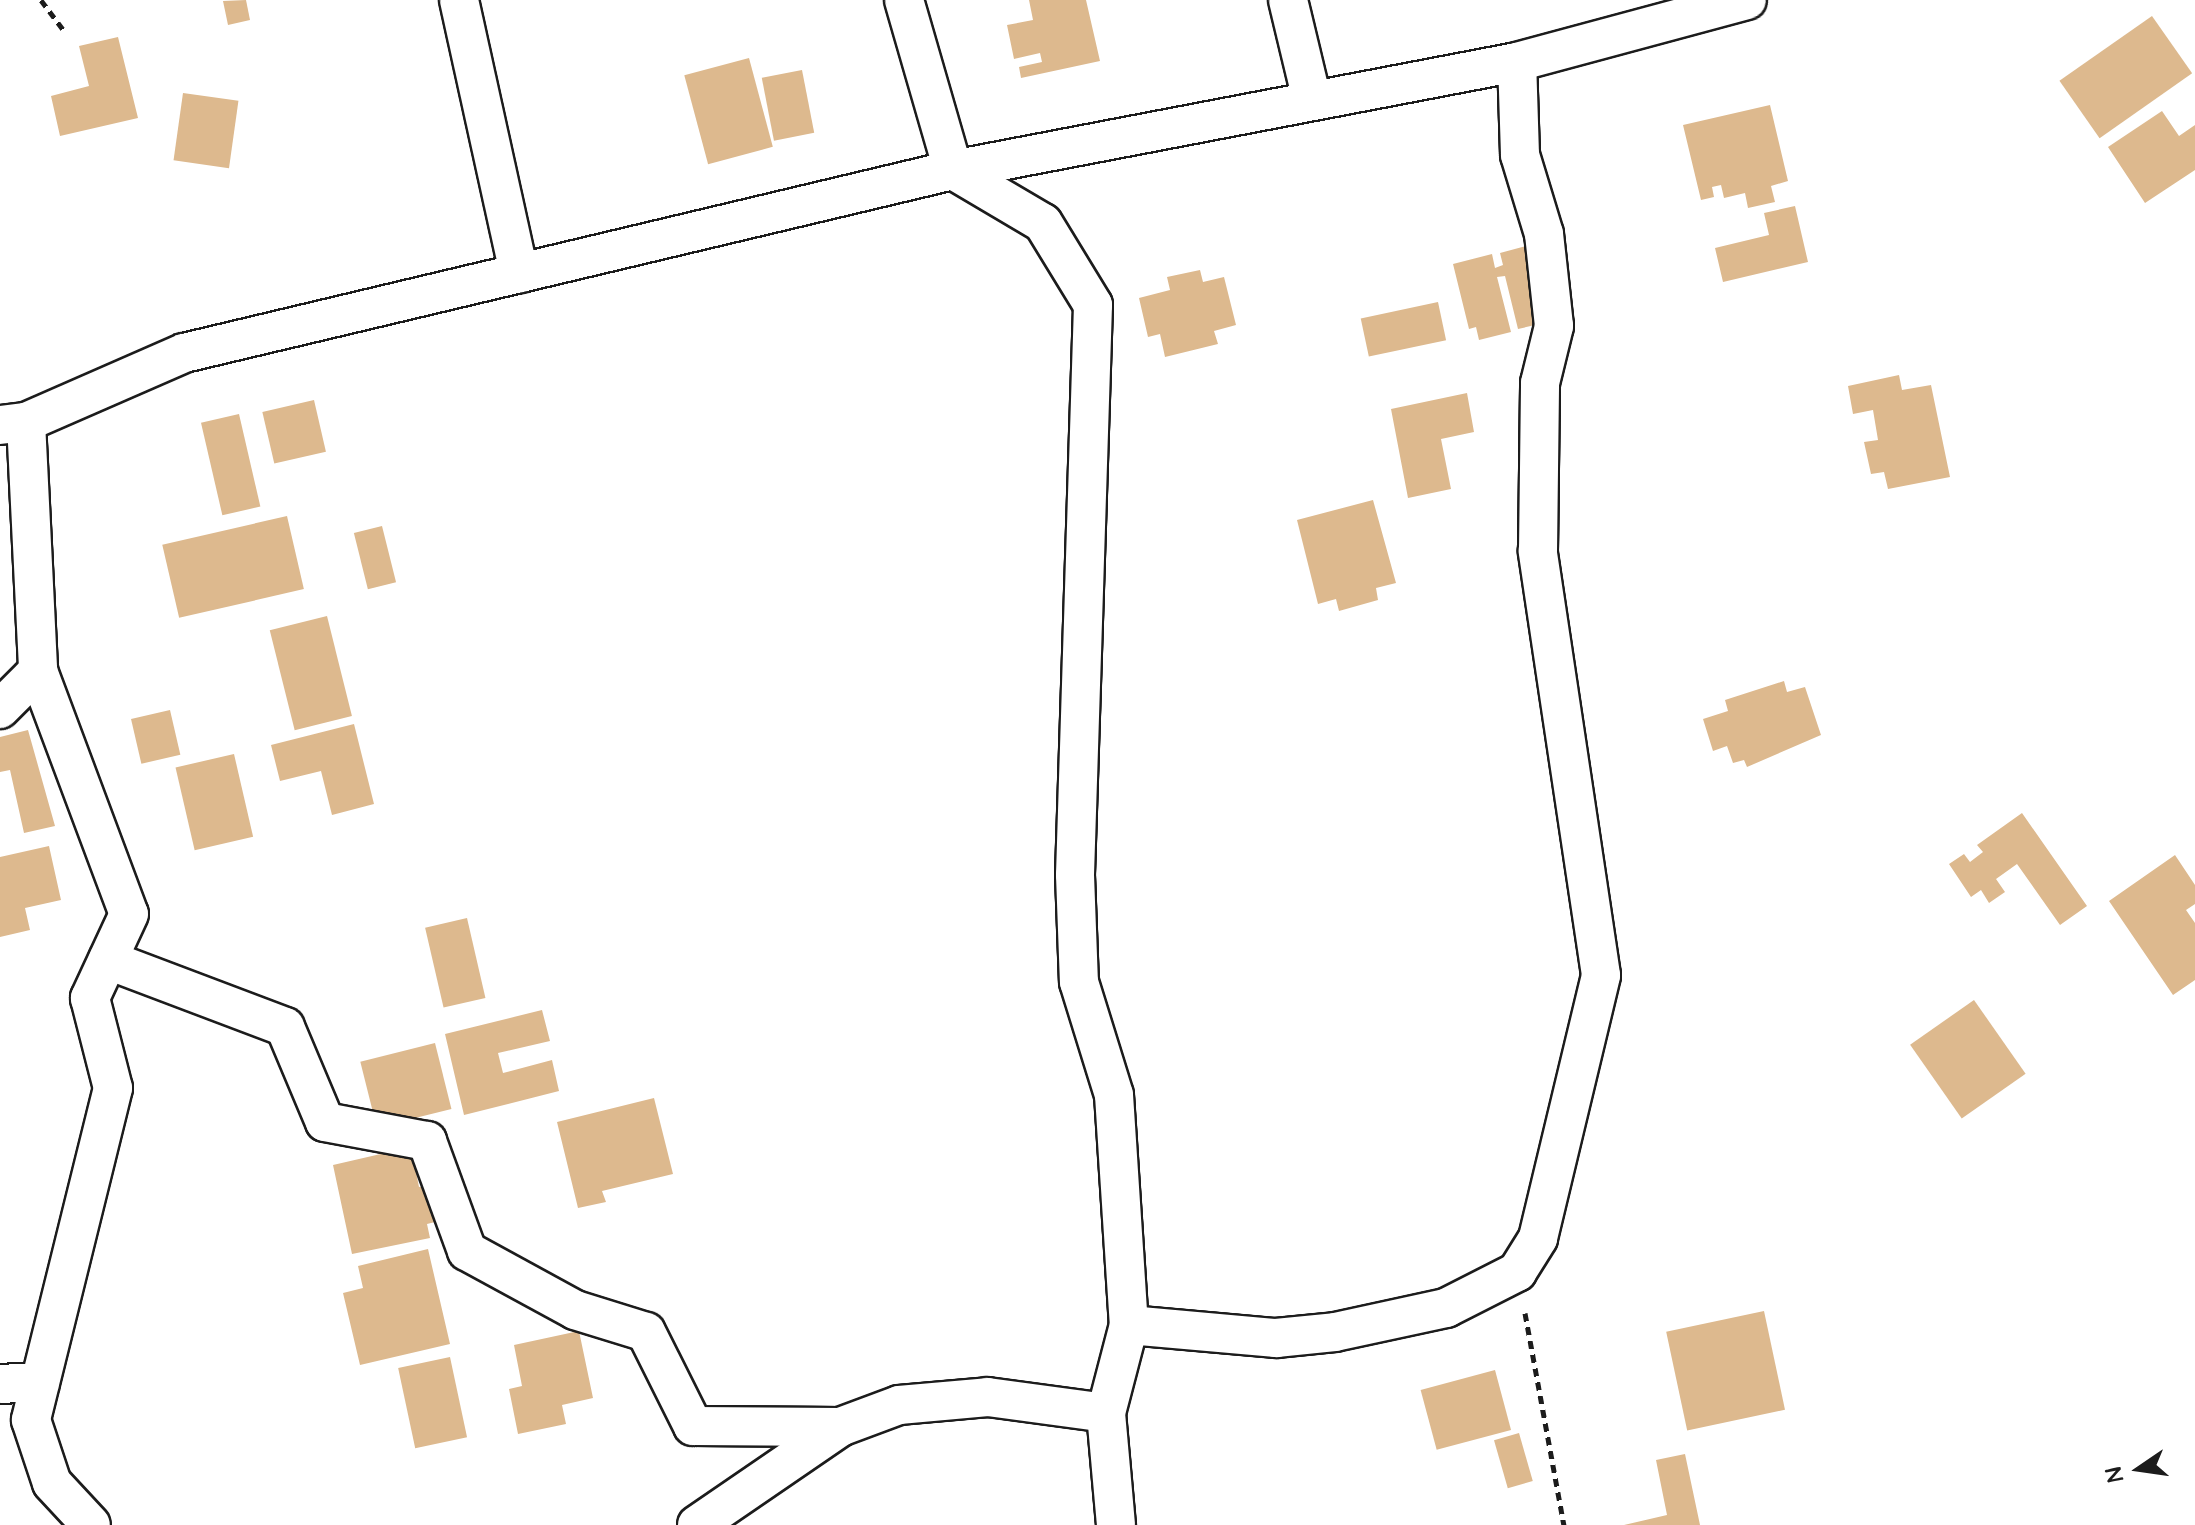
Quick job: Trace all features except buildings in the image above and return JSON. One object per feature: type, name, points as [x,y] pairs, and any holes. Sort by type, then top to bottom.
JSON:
[{"type":"street","points":[[459,0],[519,274]]},
{"type":"street","points":[[904,0],[953,170],[1043,223],[1093,305],[1075,875],[1079,982],[1114,1095],[1129,1325],[1106,1413],[1116,1525]]},
{"type":"street","points":[[1288,0],[1312,100]]},
{"type":"street","points":[[91,1525],[52,1483],[31,1420],[113,1088],[90,998],[129,914],[38,671],[13,424],[184,353],[953,170],[1517,62],[1747,0]]},
{"type":"street","points":[[1129,1325],[1276,1338],[1335,1332],[1446,1308],[1517,1272],[1538,1238],[1601,975],[1538,551],[1540,383],[1554,326],[1544,234],[1520,155],[1517,62]]},
{"type":"street","points":[[0,709],[38,671]]},
{"type":"street","points":[[108,960],[285,1027],[325,1122],[427,1141],[467,1251],[575,1310],[646,1332],[693,1426],[840,1427]]},
{"type":"street","points":[[0,1384],[40,1382]]},
{"type":"street","points":[[697,1525],[840,1427],[899,1405],[988,1397],[1106,1413]]},
{"type":"path","points":[[41,0],[64,31]]},
{"type":"path","points":[[1517,1272],[1564,1525]]}]
